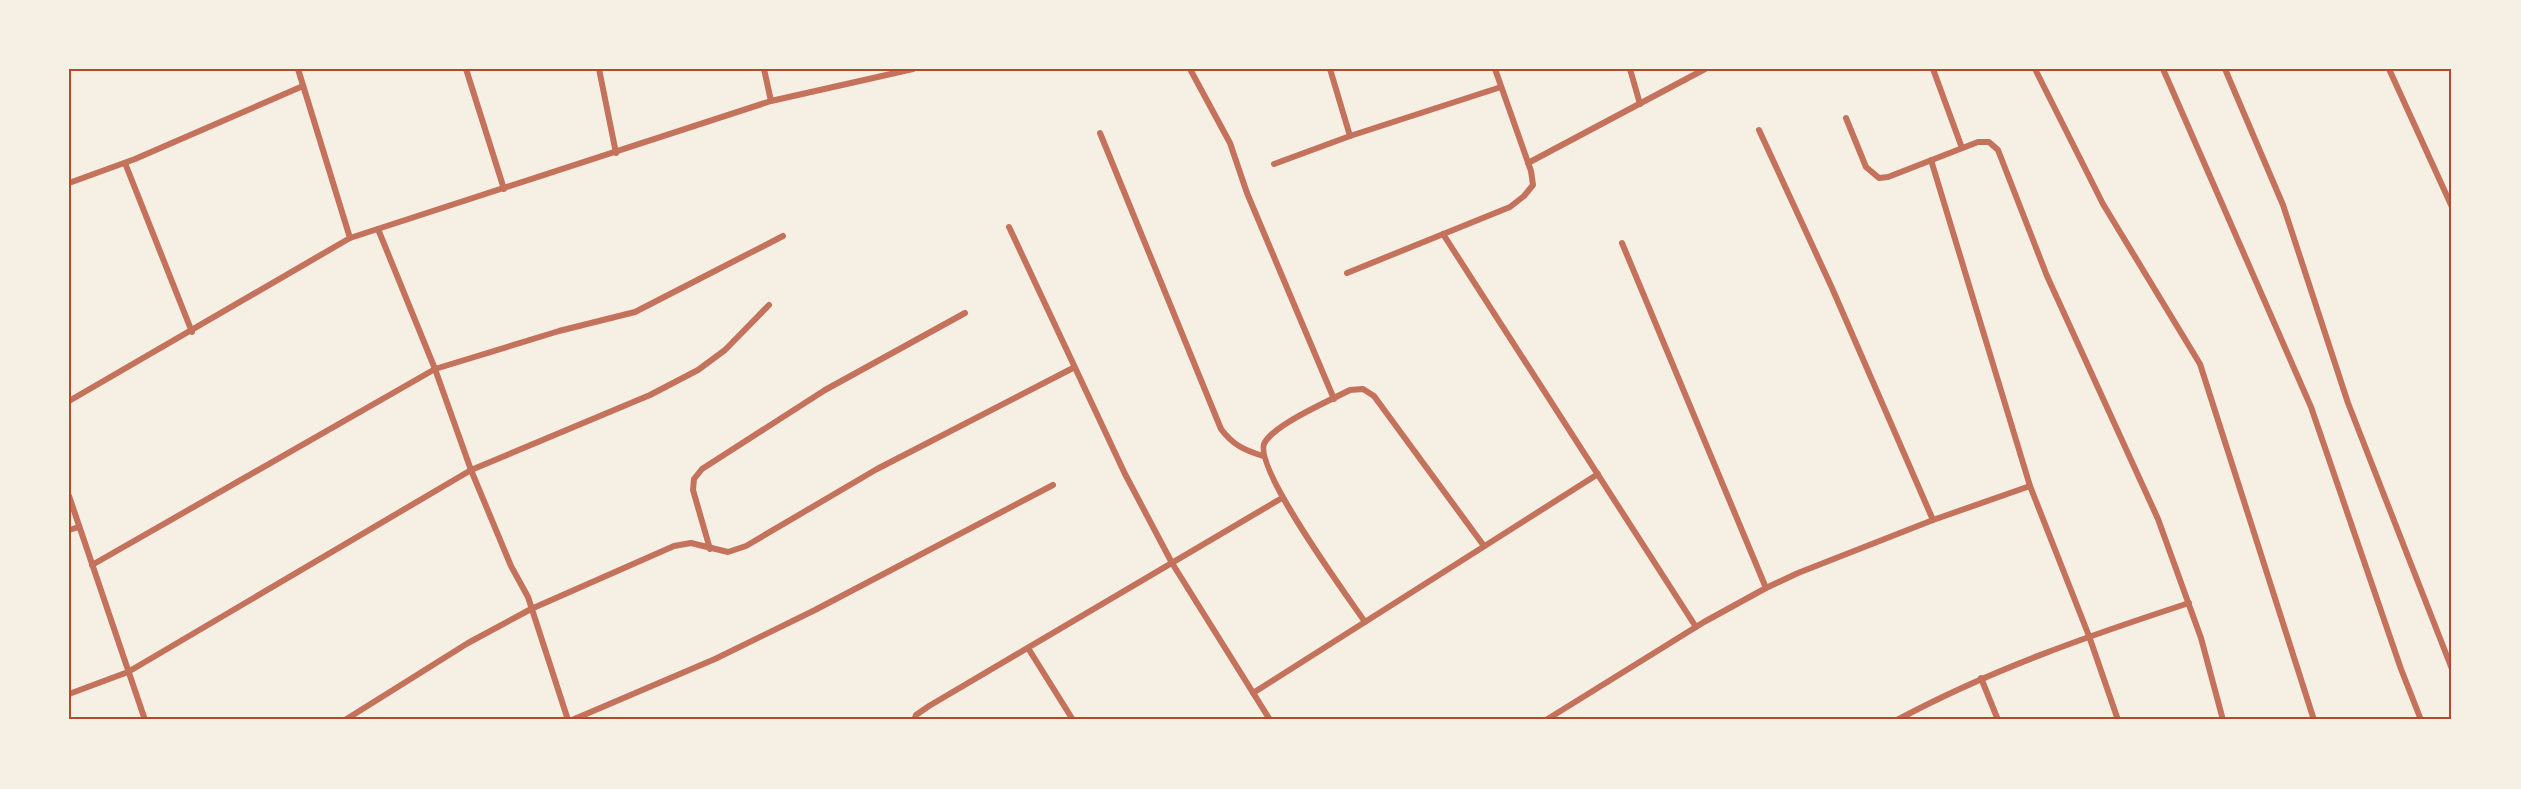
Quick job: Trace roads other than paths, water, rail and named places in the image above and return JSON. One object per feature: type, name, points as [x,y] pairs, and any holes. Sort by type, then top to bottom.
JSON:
[{"type":"street","points":[[298,69],[350,238]]},
{"type":"street","points":[[466,69],[504,189]]},
{"type":"street","points":[[599,69],[616,153]]},
{"type":"street","points":[[764,69],[771,101]]},
{"type":"street","points":[[69,401],[192,332],[350,238],[771,101],[913,69]]},
{"type":"street","points":[[1190,69],[1230,143],[1247,193],[1334,399]]},
{"type":"street","points":[[1330,69],[1350,136]]},
{"type":"street","points":[[1347,273],[1510,207],[1524,196],[1533,184],[1528,163],[1495,69]]},
{"type":"street","points":[[1630,69],[1640,104]]},
{"type":"street","points":[[1528,163],[1705,69]]},
{"type":"street","points":[[1933,69],[1962,148]]},
{"type":"street","points":[[2036,69],[2103,204],[2200,364],[2314,720]]},
{"type":"street","points":[[2163,69],[2311,407],[2401,669],[2421,720]]},
{"type":"street","points":[[2225,69],[2283,205],[2348,403],[2452,669]]},
{"type":"street","points":[[2389,69],[2452,207]]},
{"type":"street","points":[[69,183],[125,163],[303,86]]},
{"type":"street","points":[[1274,164],[1350,136],[1501,87]]},
{"type":"street","points":[[1846,118],[1866,167],[1879,178],[1888,177],[1978,142],[1989,142],[1998,150],[2047,276],[2158,519],[2201,638],[2223,720]]},
{"type":"street","points":[[1759,130],[1832,288],[1933,520]]},
{"type":"street","points":[[1100,133],[1221,429],[1229,440],[1241,449],[1263,456]]},
{"type":"street","points":[[1930,160],[2030,486],[2089,636],[2118,720]]},
{"type":"street","points":[[125,163],[192,332]]},
{"type":"street","points":[[1009,227],[1073,368],[1172,563],[1270,720]]},
{"type":"street","points":[[378,229],[435,369],[471,470],[531,609],[570,720],[715,659],[815,610],[1053,485]]},
{"type":"street","points":[[1443,234],[1696,627]]},
{"type":"street","points":[[92,565],[435,369],[559,331],[635,312],[783,236]]},
{"type":"street","points":[[1622,243],[1767,588]]},
{"type":"street","points":[[69,694],[128,672],[471,470],[650,396],[698,370],[725,350],[769,305]]},
{"type":"street","points":[[710,549],[693,490],[694,479],[702,469],[825,390],[965,314]]},
{"type":"street","points":[[345,720],[468,643],[531,609],[674,546],[691,543],[728,552],[747,546],[877,469],[1073,368]]},
{"type":"street","points":[[1365,622],[1282,498],[1263,456],[1263,444],[1273,431],[1350,390],[1363,389],[1374,396],[1484,546]]},
{"type":"street","points":[[1253,693],[1598,474]]},
{"type":"street","points":[[1546,720],[1696,627],[1798,573],[1933,520],[2030,486]]},
{"type":"street","points":[[69,496],[145,720]]},
{"type":"street","points":[[914,720],[916,715],[929,706],[1282,498]]},
{"type":"street","points":[[69,530],[79,527]]},
{"type":"street","points":[[1897,720],[1981,678],[2089,636],[2189,603]]},
{"type":"street","points":[[1028,648],[1073,720]]},
{"type":"street","points":[[1981,678],[1998,720]]}]
